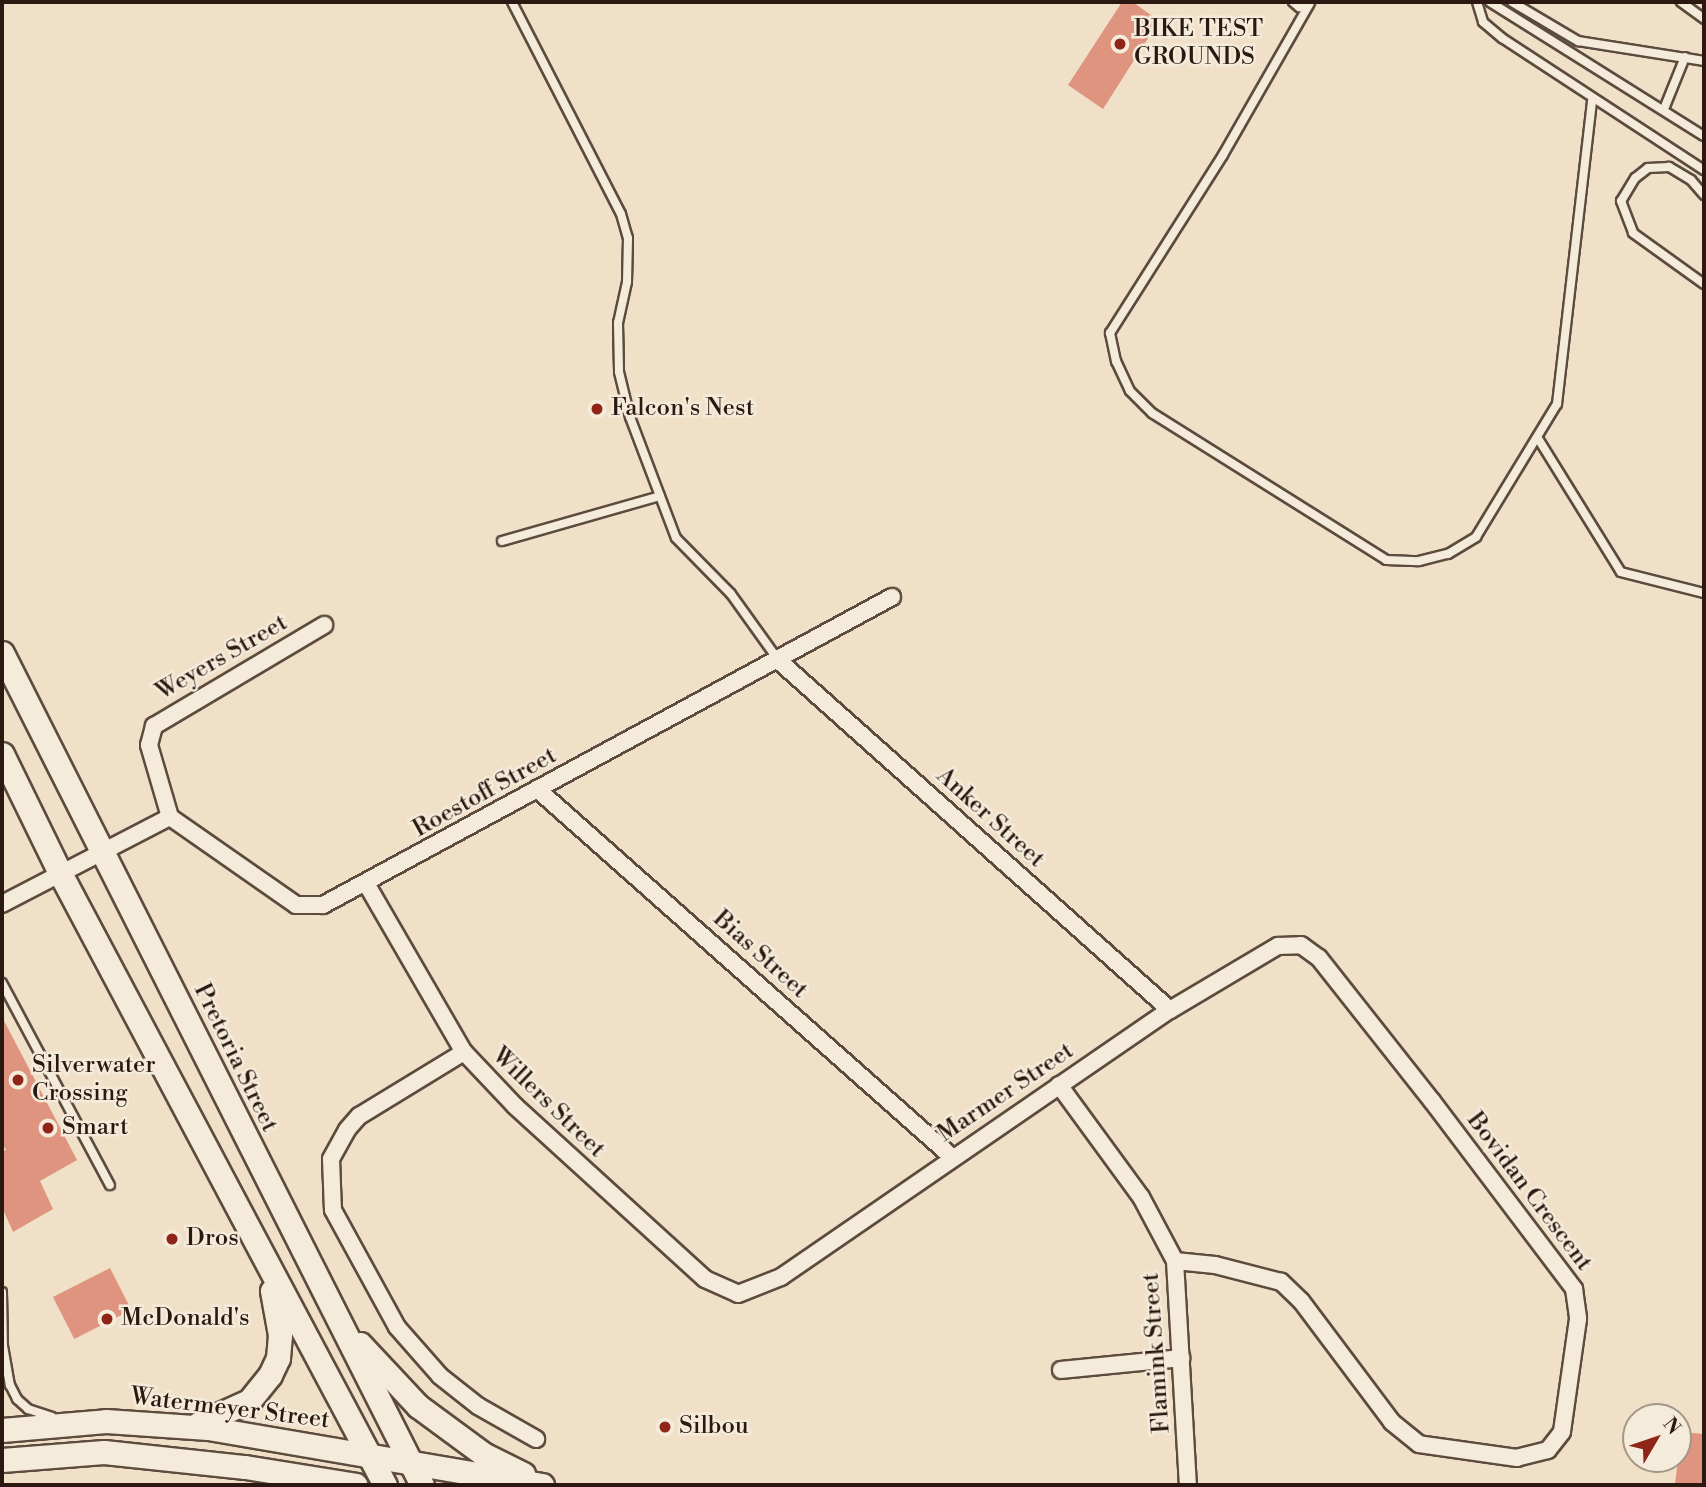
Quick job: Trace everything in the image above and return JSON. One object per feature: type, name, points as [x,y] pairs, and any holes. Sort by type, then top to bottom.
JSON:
[{"type":"main road","name":"Pretoria Street","points":[[2,653],[104,849],[321,1290],[422,1485]]},
{"type":"main road","points":[[2,754],[60,873],[385,1485]]},
{"type":"main road","points":[[189,1427],[238,1408],[270,1375],[278,1358],[279,1335],[267,1267]]},
{"type":"main road","points":[[321,1290],[365,1352],[418,1406],[483,1454],[552,1485]]},
{"type":"main road","name":"Watermeyer Street","points":[[2,1430],[80,1423],[189,1427],[369,1453],[542,1485]]},
{"type":"main road","points":[[2,1460],[104,1452],[356,1485]]},
{"type":"street","name":"Roestoff Street","points":[[170,817],[296,905],[323,905],[367,885],[537,789],[779,661],[892,597]]},
{"type":"street","name":"Weyers Street","points":[[170,817],[149,745],[154,726],[324,625]]},
{"type":"street","name":"Anker Street","points":[[779,661],[1170,1010]]},
{"type":"street","name":"Bias Street","points":[[537,789],[952,1157]]},
{"type":"street","points":[[2,904],[170,817]]},
{"type":"street","name":"Willers Street","points":[[367,885],[464,1052],[515,1106],[705,1279],[738,1294],[755,1290]]},
{"type":"street","name":"Marmer Street","points":[[755,1290],[781,1277],[952,1157],[1170,1010],[1287,943]]},
{"type":"street","name":"Bovidan Crescent","points":[[1175,1261],[1215,1265],[1281,1282],[1301,1301],[1392,1422],[1419,1444],[1517,1458],[1548,1450],[1562,1432],[1578,1320],[1574,1289],[1319,958],[1301,945],[1287,943]]},
{"type":"street","points":[[464,1052],[359,1116],[347,1130],[331,1159],[328,1182],[333,1210],[397,1327],[440,1376],[478,1406],[536,1439]]},
{"type":"street","name":"Flamink Street","points":[[1059,1085],[1141,1197],[1175,1261],[1188,1485]]},
{"type":"street","points":[[1061,1370],[1181,1358]]},
{"type":"lane","points":[[512,2],[621,214],[628,238],[627,282],[618,323],[618,372],[676,538],[731,594],[779,661]]},
{"type":"lane","points":[[1293,2],[1301,8],[1311,2]]},
{"type":"lane","points":[[1311,2],[1223,155],[1110,333],[1116,361],[1130,391],[1152,413],[1386,561],[1419,561],[1448,554],[1475,537],[1539,440],[1557,404],[1592,100]]},
{"type":"lane","points":[[1477,2],[1491,30],[1592,100],[1704,170]]},
{"type":"lane","points":[[1490,2],[1704,136]]},
{"type":"lane","points":[[1512,2],[1571,39],[1704,61]]},
{"type":"lane","points":[[1681,2],[1704,19]]},
{"type":"lane","points":[[1664,109],[1685,57]]},
{"type":"lane","points":[[1704,195],[1691,180],[1669,167],[1648,168],[1635,178],[1621,201],[1633,233],[1704,284]]},
{"type":"lane","points":[[1539,440],[1621,572],[1634,579],[1704,593]]},
{"type":"lane","points":[[502,541],[660,496]]},
{"type":"lane","points":[[2,983],[110,1185]]},
{"type":"lane","points":[[2,1292],[3,1349],[17,1399],[42,1415],[80,1423]]},
{"type":"building","name":"BIKE TEST GROUNDS","points":[[1122,2],[1133,2],[1159,21],[1103,109],[1068,85]]},
{"type":"building","name":"Silverwater Crossing","points":[[2,1017],[77,1160],[40,1181],[53,1209],[13,1232],[2,1207],[2,1152],[6,1150],[2,1143]]},
{"type":"building","points":[[110,1268],[131,1310],[74,1339],[53,1297]]},
{"type":"building","points":[[1692,1433],[1704,1434],[1704,1485],[1675,1485],[1676,1473],[1692,1473]]},
{"type":"place","name":"BIKE TEST GROUNDS","points":[[1120,44]]},
{"type":"place","name":"Falcon's Nest","points":[[597,409]]},
{"type":"place","name":"Silverwater Crossing","points":[[18,1080]]},
{"type":"place","name":"Smart","points":[[48,1128]]},
{"type":"place","name":"Dros","points":[[172,1239]]},
{"type":"place","name":"McDonald's","points":[[107,1319]]},
{"type":"place","name":"Silbou","points":[[665,1427]]}]
